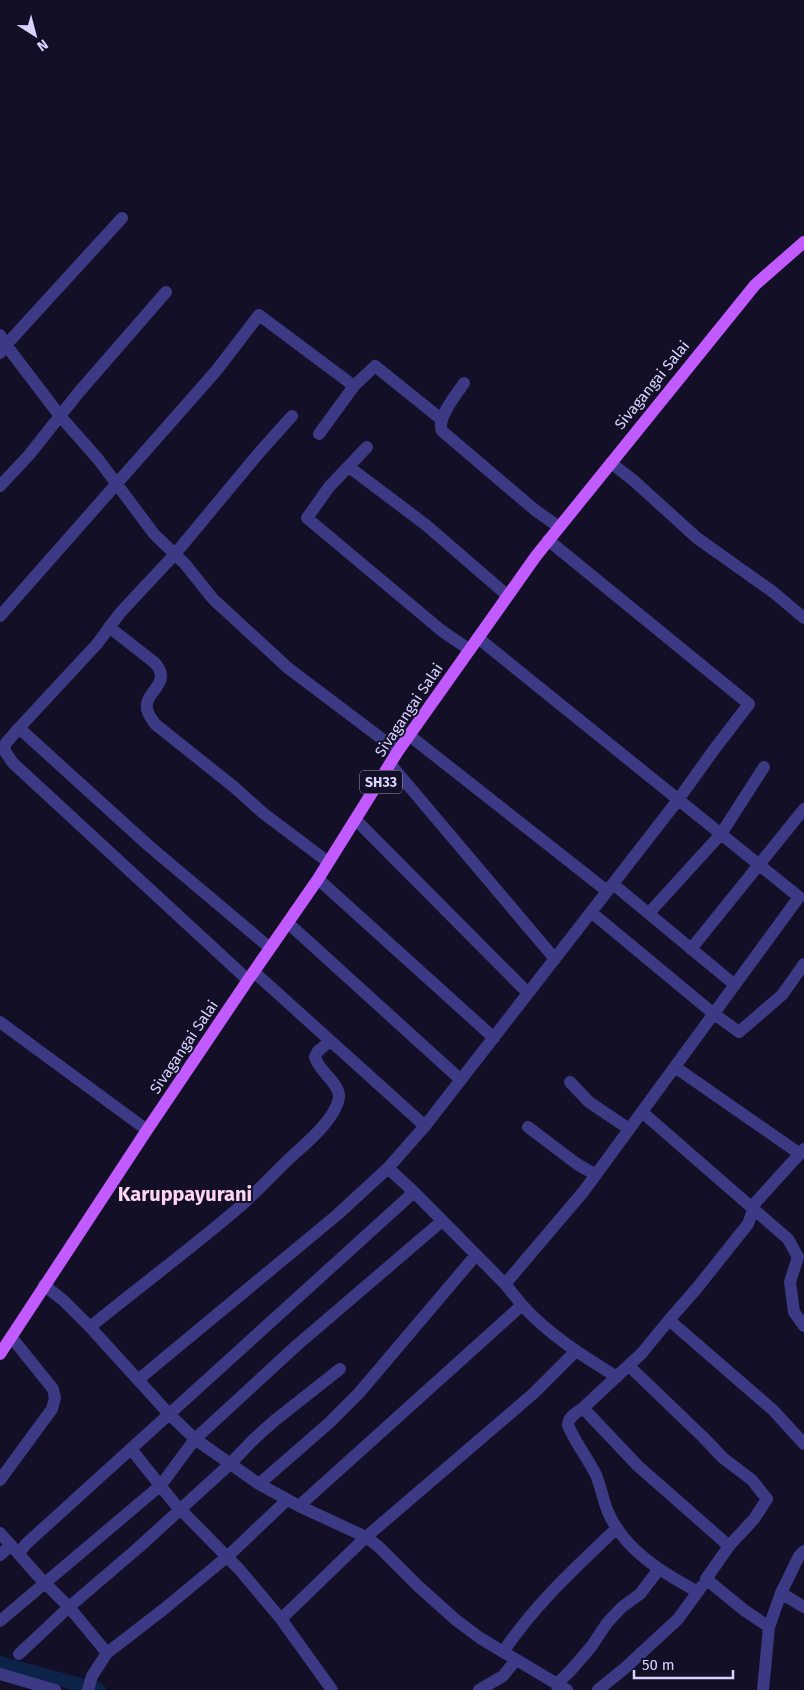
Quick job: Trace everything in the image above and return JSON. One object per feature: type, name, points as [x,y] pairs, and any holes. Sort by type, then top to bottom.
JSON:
[{"type":"main road","name":"Sivagangai Salai","points":[[0,1354],[146,1130],[318,880],[398,752],[548,540],[755,285],[804,242]]},
{"type":"street","points":[[122,218],[2,344],[60,416],[98,459],[154,534],[175,554],[213,599],[282,663],[398,752]]},
{"type":"street","points":[[0,486],[29,455],[166,292]]},
{"type":"street","points":[[0,616],[216,371],[259,315],[354,386]]},
{"type":"street","points":[[319,434],[354,386],[375,366],[441,419]]},
{"type":"street","points":[[464,383],[441,419],[440,427],[442,431],[535,510],[559,527]]},
{"type":"street","points":[[292,416],[175,554],[120,613],[96,644],[6,743],[4,750],[13,763],[251,976],[330,1041],[425,1126]]},
{"type":"street","points":[[367,447],[330,487],[308,518],[442,631],[470,650]]},
{"type":"street","points":[[611,463],[633,480],[697,538],[774,592],[804,618]]},
{"type":"street","points":[[349,467],[426,525],[508,596]]},
{"type":"street","points":[[139,1379],[337,1216],[388,1168],[425,1126],[494,1038],[678,800],[712,751],[749,704],[548,540]]},
{"type":"street","points":[[109,627],[160,669],[162,675],[148,703],[147,709],[154,724],[234,787],[263,813],[328,862]]},
{"type":"street","points":[[478,638],[759,865],[802,895],[596,1175],[505,1284]]},
{"type":"street","points":[[19,728],[149,846],[270,948]]},
{"type":"street","points":[[410,736],[610,887],[649,913],[735,985]]},
{"type":"street","points":[[391,764],[555,959]]},
{"type":"street","points":[[649,913],[721,834],[764,767]]},
{"type":"street","points":[[691,949],[804,809]]},
{"type":"street","points":[[356,820],[528,994]]},
{"type":"street","points":[[318,880],[494,1038]]},
{"type":"street","points":[[591,912],[714,1014],[739,1032],[782,995],[804,964]]},
{"type":"street","points":[[288,923],[461,1080]]},
{"type":"street","points":[[0,1022],[146,1130]]},
{"type":"street","points":[[90,1326],[237,1209],[331,1117],[337,1105],[339,1095],[336,1086],[316,1064],[315,1056],[330,1041]]},
{"type":"street","points":[[675,1068],[802,1152],[756,1202],[748,1224],[642,1353],[617,1378],[570,1418],[568,1422],[596,1477],[608,1512],[616,1528],[636,1551],[660,1569],[698,1592]]},
{"type":"street","points":[[570,1082],[589,1102],[629,1130]]},
{"type":"street","points":[[642,1112],[788,1239],[798,1257],[790,1282],[794,1312],[804,1326]]},
{"type":"street","points":[[528,1127],[577,1164],[596,1175]]},
{"type":"street","points":[[388,1168],[505,1284],[538,1323],[617,1378]]},
{"type":"street","points":[[0,1555],[26,1544],[414,1192]]},
{"type":"street","points":[[0,1621],[161,1485],[196,1439],[296,1346],[442,1221]]},
{"type":"street","points":[[259,1484],[328,1424],[359,1392],[476,1255]]},
{"type":"street","points":[[44,1285],[90,1326],[170,1414],[196,1439],[259,1484],[293,1503],[366,1537],[456,1620],[503,1652],[562,1687],[571,1670],[591,1647],[607,1623],[622,1607],[640,1594],[660,1569]]},
{"type":"street","points":[[88,1690],[92,1676],[107,1653],[164,1609],[293,1503],[522,1305]]},
{"type":"street","points":[[669,1320],[773,1410],[804,1444]]},
{"type":"street","points":[[0,1480],[52,1409],[55,1398],[53,1389],[12,1338]]},
{"type":"street","points":[[281,1619],[366,1537],[534,1393],[576,1351]]},
{"type":"street","points":[[598,1690],[678,1619],[729,1546],[754,1519],[767,1499],[752,1480],[723,1458],[629,1366]]},
{"type":"street","points":[[19,1654],[230,1464],[252,1440],[340,1369]]},
{"type":"street","points":[[583,1408],[638,1466],[729,1546]]},
{"type":"street","points":[[131,1449],[181,1509],[228,1556],[281,1619],[332,1690]]},
{"type":"street","points":[[503,1652],[528,1616],[568,1573],[616,1528]]},
{"type":"street","points":[[0,1533],[44,1583],[69,1607],[107,1653]]},
{"type":"street","points":[[763,1690],[769,1627],[794,1600],[799,1556],[804,1551]]},
{"type":"street","points":[[706,1579],[744,1610],[769,1627]]},
{"type":"street","points":[[479,1690],[502,1676],[516,1660]]},
{"type":"street","points":[[0,1674],[55,1690]]},
{"type":"waterway","points":[[0,1663],[99,1690]]},
{"type":"district","name":"Karuppayurani","points":[[185,1194]]}]
